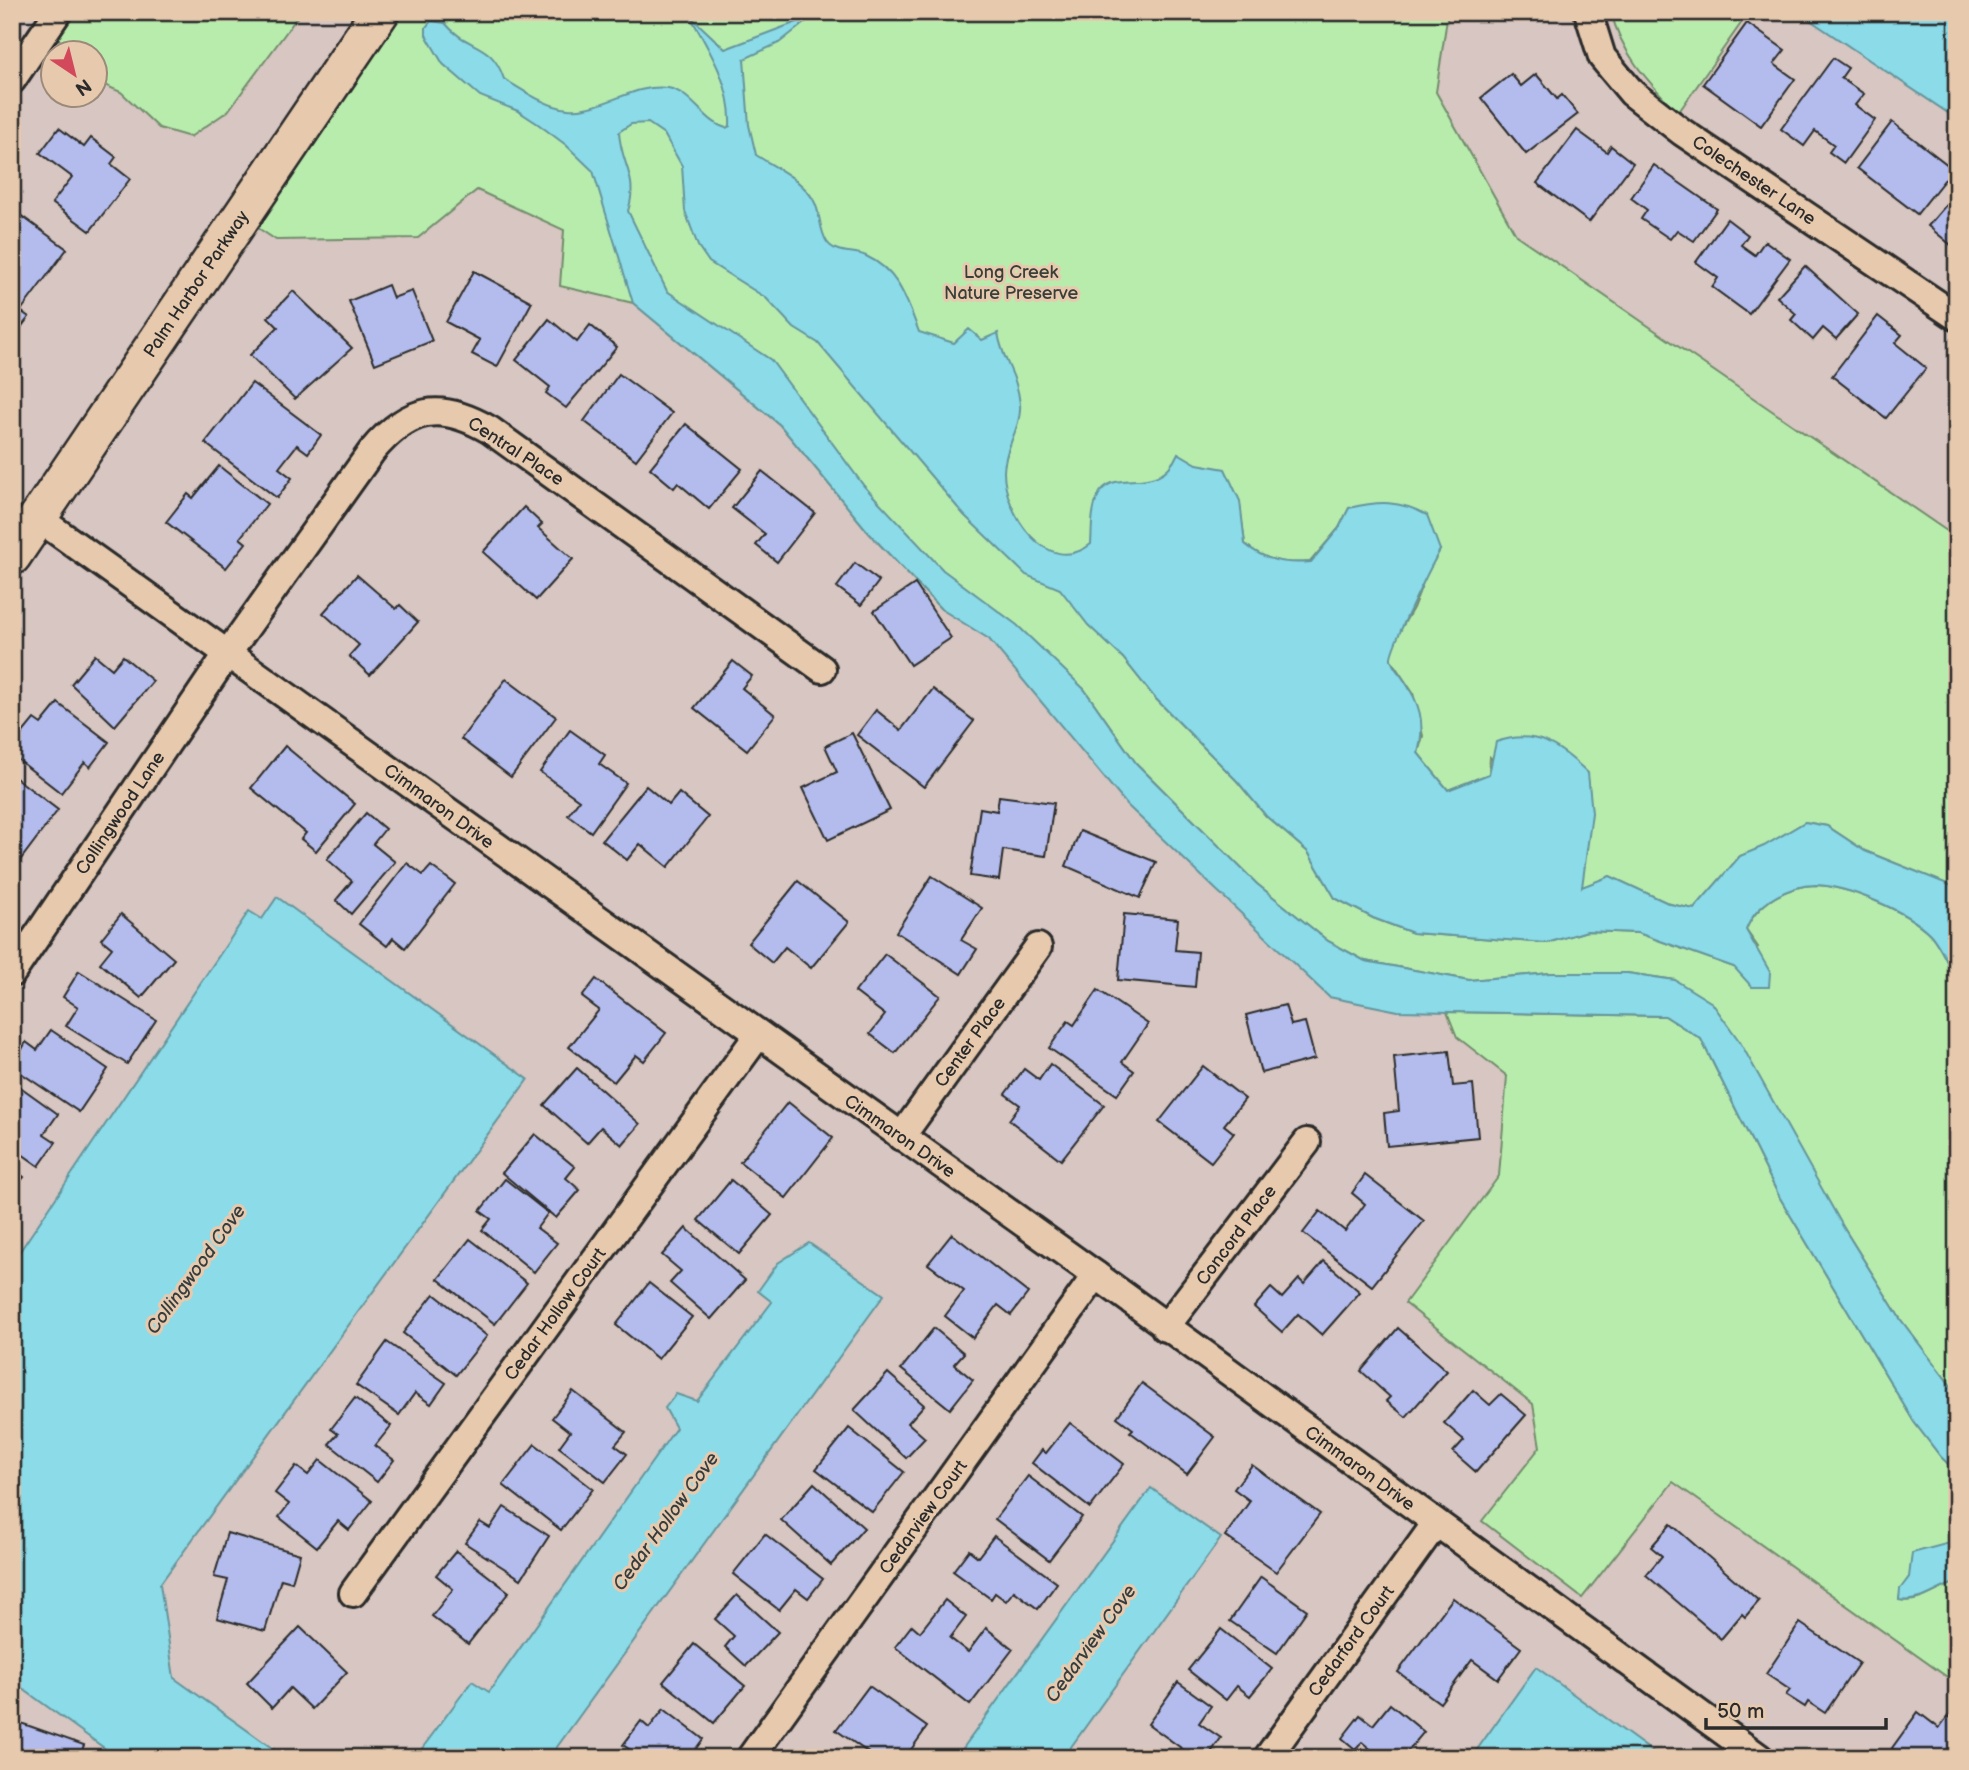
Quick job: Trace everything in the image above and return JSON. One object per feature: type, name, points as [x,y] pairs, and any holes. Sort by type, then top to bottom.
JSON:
[{"type":"street","points":[[12,80],[58,12]]},
{"type":"street","name":"Palm Harbor Parkway","points":[[12,556],[380,12]]},
{"type":"street","name":"Colechester Lane","points":[[1588,12],[1602,57],[1632,93],[1682,132],[1957,317]]},
{"type":"street","name":"Central Place","points":[[228,653],[382,440],[401,422],[427,412],[441,411],[466,416],[507,440],[822,669]]},
{"type":"street","name":"Cimmaron Drive","points":[[38,518],[1096,1275],[1165,1328],[1760,1758]]},
{"type":"street","name":"Collingwood Lane","points":[[12,973],[228,653]]},
{"type":"street","name":"Center Place","points":[[901,1137],[1038,947]]},
{"type":"street","name":"Cedar Hollow Court","points":[[353,1592],[758,1035]]},
{"type":"street","name":"Concord Place","points":[[1165,1328],[1307,1142]]},
{"type":"street","name":"Cedarview Court","points":[[750,1758],[1096,1275]]},
{"type":"street","name":"Cedarford Court","points":[[1267,1758],[1436,1524]]},
{"type":"green space","points":[[74,12],[301,12],[228,111],[190,137],[159,128],[121,92],[108,86],[108,38],[58,37]]},
{"type":"green space","name":"Long Creek Nature Preserve","points":[[404,12],[1448,12],[1436,92],[1516,235],[1957,538],[1957,891],[1950,885],[1865,851],[1827,826],[1805,822],[1764,847],[1740,856],[1694,909],[1670,904],[1610,876],[1581,888],[1585,854],[1490,757],[1489,774],[1448,790],[1418,753],[1423,736],[1413,693],[1391,660],[1391,646],[1413,608],[1426,575],[1440,550],[1349,508],[1339,528],[1310,562],[1275,560],[1252,550],[1245,544],[1241,514],[1060,589],[1123,658],[1155,698],[1237,781],[1266,816],[1308,852],[1335,898],[1373,918],[1413,933],[1547,943],[1587,931],[1638,933],[1734,967],[1758,947],[1746,930],[1757,912],[1774,898],[1795,888],[1816,885],[1844,890],[1876,901],[1920,925],[1934,939],[1957,981],[1957,1394],[1901,1320],[1845,1230],[1675,980],[1627,973],[1551,973],[1469,980],[1365,961],[1328,941],[1257,884],[1136,763],[1084,689],[941,609],[869,533],[780,425],[633,303],[560,286],[564,230],[477,190],[418,238],[276,240],[258,228]]},
{"type":"green space","points":[[1611,12],[1749,12],[1678,113],[1629,54]]},
{"type":"green space","points":[[1447,1012],[1665,1016],[1701,1039],[1780,1198],[1914,1422],[1941,1457],[1957,1472],[1957,1541],[1939,1550],[1913,1573],[1901,1591],[1899,1600],[1922,1598],[1957,1582],[1957,1684],[1673,1482],[1582,1598],[1482,1521],[1540,1447],[1533,1404],[1405,1303],[1499,1176],[1507,1076],[1457,1037]]},
{"type":"water","points":[[1798,12],[1957,12],[1957,119]]},
{"type":"water","points":[[690,16],[725,49],[813,16],[779,43],[744,59],[749,125],[756,155],[788,175],[809,194],[816,206],[824,237],[831,246],[840,251],[866,256],[887,270],[900,288],[919,332],[954,343],[969,329],[982,340],[998,333],[1020,404],[1018,421],[1005,463],[1006,488],[1020,522],[1044,547],[1059,553],[1075,553],[1091,544],[1094,508],[1105,487],[1114,482],[1148,479],[1159,475],[1169,467],[1178,453],[1197,464],[1225,469],[1240,501],[1245,544],[1275,560],[1311,562],[1339,528],[1349,508],[1389,503],[1417,510],[1427,515],[1440,550],[1420,588],[1391,659],[1413,695],[1420,713],[1418,753],[1448,790],[1489,774],[1496,742],[1523,737],[1535,739],[1546,742],[1567,755],[1588,773],[1592,813],[1582,887],[1610,876],[1670,904],[1694,909],[1740,856],[1764,846],[1805,822],[1827,826],[1865,851],[1950,885],[1957,891],[1957,981],[1938,944],[1920,925],[1876,901],[1829,886],[1816,885],[1784,892],[1765,904],[1750,921],[1746,930],[1770,972],[1769,987],[1752,987],[1734,967],[1638,933],[1587,931],[1547,943],[1413,933],[1373,918],[1335,898],[1308,852],[1266,816],[1237,781],[1155,698],[1123,658],[1088,625],[1060,589],[1026,575],[964,515],[818,343],[794,328],[766,298],[709,262],[698,246],[685,211],[682,166],[664,134],[648,123],[631,124],[619,132],[631,180],[628,211],[667,291],[771,360],[864,486],[943,570],[1017,625],[1084,689],[1136,763],[1257,884],[1328,941],[1365,961],[1469,980],[1551,973],[1627,973],[1675,980],[1712,1003],[1740,1042],[1845,1230],[1901,1320],[1957,1394],[1957,1472],[1941,1457],[1914,1422],[1780,1198],[1701,1039],[1665,1016],[1398,1011],[1329,997],[1127,805],[989,639],[941,609],[869,533],[780,425],[633,303],[593,171],[566,145],[538,124],[518,111],[480,96],[443,64],[426,35],[426,27],[431,21],[445,23],[462,38],[493,58],[504,79],[560,108],[581,109],[642,90],[668,88],[684,95],[711,120],[726,128],[730,126],[730,111],[723,82],[712,55]]},
{"type":"water","name":"Collingwood Cove","points":[[277,897],[528,1079],[160,1584],[174,1678],[286,1758],[118,1758],[12,1681],[12,1263],[249,911],[262,919]]},
{"type":"water","name":"Cedar Hollow Cove","points":[[809,1243],[884,1295],[549,1758],[415,1758],[472,1681],[489,1692],[676,1428],[665,1408],[676,1394],[697,1401],[772,1302],[758,1291],[778,1263]]},
{"type":"water","name":"Cedarview Cove","points":[[1151,1488],[1221,1538],[1063,1758],[956,1758]]},
{"type":"water","points":[[1957,1541],[1957,1582],[1922,1597],[1899,1600],[1900,1589],[1909,1577],[1912,1553]]},
{"type":"water","points":[[1536,1667],[1661,1758],[1471,1758]]},
{"type":"building","points":[[1747,23],[1785,50],[1774,64],[1795,79],[1761,126],[1703,84]]},
{"type":"building","points":[[1833,58],[1848,68],[1841,78],[1864,94],[1855,105],[1875,120],[1844,163],[1829,152],[1834,145],[1815,131],[1804,146],[1781,129]]},
{"type":"building","points":[[1511,74],[1521,86],[1536,74],[1557,99],[1562,95],[1578,114],[1526,154],[1481,98]]},
{"type":"building","points":[[1892,122],[1953,169],[1917,214],[1857,168]]},
{"type":"building","points":[[59,128],[84,147],[91,138],[116,157],[111,164],[130,179],[90,231],[52,203],[72,177],[40,153]]},
{"type":"building","points":[[1577,130],[1607,152],[1611,146],[1633,163],[1589,222],[1537,183]]},
{"type":"building","points":[[1654,165],[1717,209],[1694,241],[1677,230],[1670,239],[1641,219],[1647,210],[1631,198]]},
{"type":"building","points":[[1957,192],[1957,250],[1928,226]]},
{"type":"building","points":[[12,209],[67,249],[22,309],[12,302]]},
{"type":"building","points":[[1727,219],[1748,235],[1741,245],[1755,255],[1765,241],[1790,259],[1749,314],[1712,287],[1718,278],[1696,262]]},
{"type":"building","points":[[1805,266],[1858,314],[1836,339],[1823,328],[1813,340],[1791,320],[1796,314],[1777,297]]},
{"type":"building","points":[[474,271],[532,302],[497,367],[472,354],[480,340],[446,322]]},
{"type":"building","points":[[388,285],[393,298],[412,291],[432,341],[375,364],[349,301]]},
{"type":"building","points":[[293,291],[352,348],[295,399],[250,355],[278,327],[268,317]]},
{"type":"building","points":[[12,305],[29,317],[12,339]]},
{"type":"building","points":[[1878,316],[1902,335],[1895,343],[1926,368],[1886,418],[1832,376]]},
{"type":"building","points":[[549,319],[577,342],[590,325],[617,347],[566,408],[546,393],[550,387],[516,360]]},
{"type":"building","points":[[619,374],[672,413],[636,460],[584,421]]},
{"type":"building","points":[[252,383],[321,435],[308,453],[297,445],[279,468],[292,478],[277,498],[205,443]]},
{"type":"building","points":[[686,424],[742,469],[709,509],[678,483],[674,488],[650,468]]},
{"type":"building","points":[[219,466],[267,504],[240,538],[246,543],[226,568],[166,522],[188,494],[193,498]]},
{"type":"building","points":[[762,471],[815,513],[777,562],[756,545],[765,534],[732,508]]},
{"type":"building","points":[[524,507],[542,524],[538,528],[573,559],[536,600],[483,552]]},
{"type":"building","points":[[855,563],[879,581],[861,605],[837,587]]},
{"type":"building","points":[[357,575],[396,609],[400,605],[418,622],[370,675],[349,656],[359,645],[323,613]]},
{"type":"building","points":[[915,584],[951,638],[910,665],[874,611]]},
{"type":"building","points":[[95,655],[112,669],[123,656],[153,681],[115,726],[71,684]]},
{"type":"building","points":[[733,661],[752,676],[742,688],[775,715],[747,750],[694,708]]},
{"type":"building","points":[[506,679],[556,717],[511,777],[461,739]]},
{"type":"building","points":[[933,689],[974,721],[924,787],[857,735],[876,710],[901,730]]},
{"type":"building","points":[[58,703],[109,742],[90,767],[85,762],[61,793],[12,755],[12,746],[34,719],[41,724]]},
{"type":"building","points":[[570,730],[605,755],[599,764],[626,783],[591,832],[568,815],[579,800],[540,772]]},
{"type":"building","points":[[852,733],[890,810],[828,840],[803,788],[837,772],[825,746]]},
{"type":"building","points":[[285,746],[355,804],[316,851],[301,839],[306,833],[251,788]]},
{"type":"building","points":[[12,775],[58,810],[12,871]]},
{"type":"building","points":[[646,786],[669,805],[679,793],[708,817],[668,867],[640,844],[627,860],[602,840]]},
{"type":"building","points":[[999,796],[1054,803],[1046,856],[1003,850],[999,880],[970,876],[980,808],[997,811]]},
{"type":"building","points":[[366,813],[385,829],[373,844],[395,862],[351,914],[336,900],[352,881],[327,859]]},
{"type":"building","points":[[1080,831],[1156,862],[1140,898],[1066,866]]},
{"type":"building","points":[[407,863],[423,875],[431,866],[455,884],[405,948],[393,938],[387,946],[359,924]]},
{"type":"building","points":[[932,876],[982,908],[961,940],[977,949],[961,974],[896,932]]},
{"type":"building","points":[[798,881],[849,922],[811,968],[785,947],[772,963],[748,943]]},
{"type":"building","points":[[121,914],[174,959],[141,998],[100,963],[112,948],[101,939]]},
{"type":"building","points":[[1124,914],[1178,919],[1175,950],[1198,952],[1195,987],[1118,980]]},
{"type":"building","points":[[885,954],[940,996],[895,1053],[870,1034],[885,1015],[855,992]]},
{"type":"building","points":[[79,971],[156,1020],[127,1064],[66,1026],[78,1007],[63,997]]},
{"type":"building","points":[[596,979],[666,1033],[644,1061],[636,1055],[614,1082],[569,1047],[599,1010],[582,997]]},
{"type":"building","points":[[1098,990],[1148,1024],[1122,1062],[1134,1071],[1117,1095],[1049,1048],[1068,1021],[1074,1025]]},
{"type":"building","points":[[1285,1005],[1291,1025],[1305,1022],[1315,1059],[1261,1073],[1246,1015]]},
{"type":"building","points":[[51,1030],[108,1069],[79,1112],[12,1067],[26,1042],[37,1050]]},
{"type":"building","points":[[1449,1051],[1453,1086],[1473,1084],[1478,1137],[1387,1146],[1384,1113],[1399,1111],[1394,1057]]},
{"type":"building","points":[[1050,1064],[1104,1105],[1061,1160],[1009,1120],[1020,1105],[1005,1094],[1024,1069],[1039,1080]]},
{"type":"building","points":[[1203,1066],[1245,1099],[1224,1125],[1234,1133],[1211,1162],[1159,1122]]},
{"type":"building","points":[[577,1068],[640,1124],[622,1145],[601,1127],[587,1143],[544,1105]]},
{"type":"building","points":[[12,1081],[58,1114],[44,1134],[56,1142],[39,1166],[12,1147]]},
{"type":"building","points":[[788,1102],[833,1138],[786,1198],[740,1162]]},
{"type":"building","points":[[535,1134],[575,1167],[566,1178],[580,1190],[556,1218],[502,1173]]},
{"type":"building","points":[[12,1167],[24,1177],[12,1191]]},
{"type":"building","points":[[1365,1175],[1424,1221],[1372,1286],[1303,1233],[1320,1211],[1345,1231],[1365,1204],[1352,1193]]},
{"type":"building","points":[[505,1179],[548,1213],[537,1228],[557,1243],[534,1272],[482,1230],[491,1219],[480,1211]]},
{"type":"building","points":[[731,1180],[772,1215],[739,1254],[698,1220]]},
{"type":"building","points":[[686,1228],[745,1280],[711,1319],[670,1283],[681,1271],[662,1255]]},
{"type":"building","points":[[952,1234],[1028,1293],[1011,1315],[998,1305],[973,1338],[945,1316],[964,1291],[928,1264]]},
{"type":"building","points":[[470,1239],[527,1283],[495,1324],[438,1279]]},
{"type":"building","points":[[1324,1261],[1360,1292],[1322,1335],[1298,1314],[1282,1332],[1254,1307],[1271,1288],[1282,1298],[1299,1279],[1304,1284]]},
{"type":"building","points":[[649,1283],[692,1317],[658,1359],[616,1325]]},
{"type":"building","points":[[434,1294],[487,1336],[456,1375],[403,1333]]},
{"type":"building","points":[[934,1328],[964,1353],[954,1364],[973,1380],[950,1409],[901,1369]]},
{"type":"building","points":[[1398,1328],[1447,1371],[1406,1417],[1386,1401],[1390,1397],[1361,1371]]},
{"type":"building","points":[[387,1342],[446,1383],[431,1404],[415,1393],[399,1415],[356,1385]]},
{"type":"building","points":[[888,1373],[924,1405],[908,1423],[925,1438],[906,1458],[854,1410]]},
{"type":"building","points":[[1142,1383],[1215,1437],[1187,1474],[1130,1432],[1133,1429],[1117,1417]]},
{"type":"building","points":[[1473,1390],[1490,1405],[1501,1394],[1526,1415],[1476,1472],[1453,1452],[1464,1440],[1444,1423]]},
{"type":"building","points":[[573,1391],[626,1432],[615,1445],[627,1454],[605,1482],[559,1447],[570,1432],[552,1418]]},
{"type":"building","points":[[355,1398],[391,1426],[375,1446],[394,1460],[377,1482],[329,1444],[338,1434],[331,1429]]},
{"type":"building","points":[[1070,1423],[1124,1464],[1090,1508],[1032,1463],[1042,1450],[1046,1453]]},
{"type":"building","points":[[849,1428],[904,1472],[872,1512],[816,1469]]},
{"type":"building","points":[[535,1444],[593,1489],[561,1530],[503,1485]]},
{"type":"building","points":[[320,1460],[372,1501],[349,1530],[338,1521],[317,1547],[279,1517],[289,1504],[275,1493],[296,1466],[308,1475]]},
{"type":"building","points":[[1252,1465],[1320,1514],[1276,1572],[1225,1536],[1250,1501],[1234,1489]]},
{"type":"building","points":[[1028,1476],[1082,1517],[1049,1560],[995,1519]]},
{"type":"building","points":[[814,1483],[864,1528],[831,1565],[781,1520]]},
{"type":"building","points":[[504,1507],[549,1536],[521,1579],[465,1543],[480,1522],[490,1528]]},
{"type":"building","points":[[1671,1524],[1759,1601],[1745,1617],[1742,1614],[1721,1639],[1646,1575],[1662,1556],[1651,1547]]},
{"type":"building","points":[[227,1533],[300,1554],[292,1582],[281,1579],[265,1631],[217,1618],[228,1580],[214,1577]]},
{"type":"building","points":[[765,1534],[823,1579],[808,1598],[796,1589],[779,1610],[733,1574]]},
{"type":"building","points":[[994,1536],[1057,1583],[1038,1609],[1014,1591],[1006,1601],[995,1593],[991,1599],[953,1571],[969,1550],[978,1557]]},
{"type":"building","points":[[456,1551],[509,1592],[468,1644],[432,1616],[453,1589],[436,1575]]},
{"type":"building","points":[[1261,1577],[1307,1610],[1277,1653],[1230,1621]]},
{"type":"building","points":[[737,1595],[778,1632],[746,1666],[725,1647],[734,1636],[715,1619]]},
{"type":"building","points":[[1453,1598],[1521,1648],[1498,1679],[1472,1660],[1440,1703],[1398,1672]]},
{"type":"building","points":[[945,1600],[966,1617],[950,1638],[968,1652],[986,1628],[1013,1649],[970,1705],[895,1647],[912,1625],[920,1632]]},
{"type":"building","points":[[1800,1623],[1859,1663],[1825,1713],[1808,1702],[1805,1707],[1786,1695],[1790,1690],[1766,1674]]},
{"type":"building","points":[[300,1627],[347,1672],[312,1709],[290,1688],[272,1708],[247,1683]]},
{"type":"building","points":[[1221,1629],[1272,1669],[1250,1696],[1237,1686],[1226,1700],[1188,1670]]},
{"type":"building","points":[[694,1644],[745,1686],[714,1723],[663,1682]]},
{"type":"building","points":[[1178,1682],[1211,1706],[1199,1723],[1221,1738],[1207,1758],[1195,1758],[1148,1724]]},
{"type":"building","points":[[869,1686],[927,1727],[905,1758],[876,1758],[836,1730]]},
{"type":"building","points":[[1390,1704],[1424,1732],[1402,1758],[1381,1758],[1362,1742],[1355,1749],[1342,1738],[1360,1715],[1373,1725]]},
{"type":"building","points":[[664,1709],[703,1739],[689,1758],[627,1758],[632,1751],[623,1745],[641,1721],[649,1728]]},
{"type":"building","points":[[1918,1712],[1939,1728],[1948,1716],[1957,1722],[1957,1758],[1906,1758],[1892,1748]]},
{"type":"building","points":[[12,1720],[84,1745],[79,1758],[12,1758]]}]
